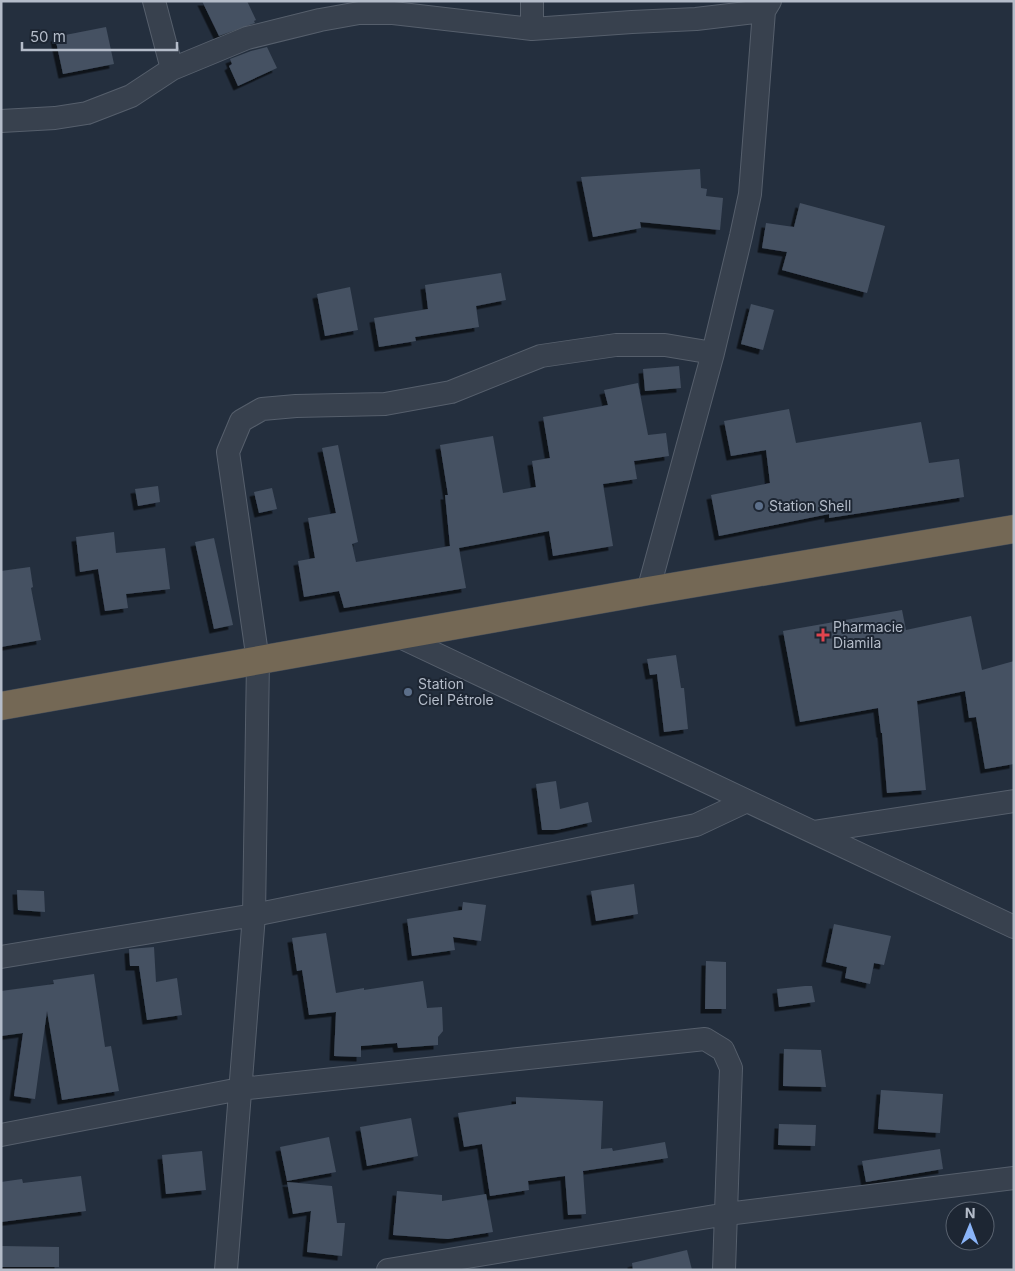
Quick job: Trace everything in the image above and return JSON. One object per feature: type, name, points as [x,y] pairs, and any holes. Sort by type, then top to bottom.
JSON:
[{"type":"highway","points":[[1,706],[648,590],[1014,529]]},
{"type":"street","points":[[154,1],[172,69]]},
{"type":"street","points":[[532,1],[532,29]]},
{"type":"street","points":[[1,121],[55,118],[87,113],[131,96],[172,69],[247,38],[320,20],[359,13],[393,13],[532,29],[696,19],[736,8],[767,6],[750,194],[714,353],[648,590]]},
{"type":"street","points":[[226,1270],[254,915],[258,661],[228,452],[241,421],[262,409],[296,406],[384,404],[451,392],[541,356],[616,345],[665,345],[714,353]]},
{"type":"street","points":[[398,636],[1014,927]]},
{"type":"street","points":[[1,957],[254,915],[696,825],[747,801]]},
{"type":"street","points":[[813,832],[1014,801]]},
{"type":"street","points":[[1,1135],[240,1089],[704,1040],[723,1050],[730,1068],[724,1270]]},
{"type":"street","points":[[388,1270],[727,1214],[1014,1178]]},
{"type":"building","points":[[202,1],[247,1],[256,20],[254,21],[255,23],[219,36]]},
{"type":"building","points":[[106,27],[114,64],[63,74],[55,37]]},
{"type":"building","points":[[267,47],[277,68],[238,86],[229,66],[232,64],[230,59]]},
{"type":"building","points":[[700,169],[701,188],[707,189],[706,196],[723,198],[720,230],[640,222],[641,228],[593,237],[581,177]]},
{"type":"building","points":[[800,203],[885,226],[867,293],[782,270],[787,252],[762,248],[766,223],[794,227]]},
{"type":"building","points":[[501,273],[506,300],[476,306],[479,327],[415,337],[416,341],[379,347],[374,318],[428,309],[425,285]]},
{"type":"building","points":[[350,287],[358,330],[325,336],[317,294]]},
{"type":"building","points":[[751,304],[774,310],[763,350],[741,344]]},
{"type":"building","points":[[679,366],[681,388],[645,391],[643,369]]},
{"type":"building","points":[[638,383],[648,435],[666,433],[669,456],[634,461],[637,479],[603,484],[613,546],[553,556],[549,531],[459,548],[466,588],[344,608],[339,591],[304,597],[298,561],[315,558],[308,518],[336,513],[322,448],[338,445],[358,542],[352,544],[356,562],[450,546],[445,495],[448,495],[440,445],[493,436],[503,493],[536,487],[532,461],[550,458],[543,417],[608,405],[604,390]]},
{"type":"building","points":[[789,409],[796,443],[921,422],[929,463],[959,459],[964,497],[829,518],[829,514],[719,536],[711,495],[770,483],[766,450],[731,456],[724,421]]},
{"type":"building","points":[[158,486],[160,502],[138,506],[135,489]]},
{"type":"building","points":[[272,488],[277,509],[259,513],[254,492]]},
{"type":"building","points":[[114,532],[116,553],[165,548],[170,589],[126,594],[128,608],[105,611],[98,569],[80,572],[76,537]]},
{"type":"building","points":[[214,538],[233,625],[214,629],[195,542]]},
{"type":"building","points":[[30,567],[33,587],[31,588],[41,640],[1,647],[1,571]]},
{"type":"building","points":[[902,610],[906,630],[971,616],[982,670],[1014,661],[1014,764],[985,769],[976,717],[969,718],[965,691],[917,701],[926,790],[887,793],[878,708],[800,722],[783,631]]},
{"type":"building","points":[[676,655],[681,688],[684,688],[688,729],[664,732],[657,674],[650,675],[647,659]]},
{"type":"building","points":[[556,781],[560,809],[588,802],[592,822],[557,830],[542,830],[536,784]]},
{"type":"building","points":[[634,884],[638,914],[596,921],[591,891]]},
{"type":"building","points":[[17,890],[44,891],[45,912],[18,910]]},
{"type":"building","points":[[463,902],[486,905],[481,941],[453,937],[455,950],[412,956],[407,919],[462,910]]},
{"type":"building","points":[[834,924],[891,936],[884,965],[874,963],[870,984],[845,978],[847,967],[826,962]]},
{"type":"building","points":[[326,933],[336,993],[423,981],[427,1008],[442,1007],[443,1031],[438,1037],[438,1045],[398,1048],[397,1043],[361,1046],[361,1057],[334,1056],[336,1012],[309,1015],[302,970],[297,971],[292,938]]},
{"type":"building","points":[[154,947],[156,982],[177,978],[182,1015],[147,1020],[139,966],[130,966],[129,949]]},
{"type":"building","points":[[706,961],[726,962],[726,1009],[705,1009]]},
{"type":"building","points":[[94,974],[105,1047],[111,1046],[119,1091],[62,1100],[47,1011],[35,1099],[14,1096],[23,1033],[1,1036],[1,991],[54,984],[53,980]]},
{"type":"building","points":[[812,986],[815,1002],[779,1007],[777,989]]},
{"type":"building","points":[[784,1049],[821,1050],[826,1087],[783,1086]]},
{"type":"building","points":[[881,1090],[943,1094],[940,1133],[878,1129]]},
{"type":"building","points":[[516,1097],[603,1101],[601,1149],[612,1148],[613,1151],[665,1142],[668,1158],[583,1171],[586,1214],[568,1215],[565,1176],[528,1181],[529,1190],[490,1196],[482,1144],[464,1147],[458,1113],[516,1104]]},
{"type":"building","points":[[411,1118],[418,1156],[367,1166],[360,1127]]},
{"type":"building","points":[[779,1124],[816,1125],[815,1146],[778,1145]]},
{"type":"building","points":[[329,1137],[336,1172],[287,1181],[280,1147]]},
{"type":"building","points":[[940,1149],[943,1169],[866,1182],[862,1161]]},
{"type":"building","points":[[202,1151],[206,1190],[166,1194],[162,1155]]},
{"type":"building","points":[[81,1176],[86,1211],[1,1222],[1,1182],[22,1179],[23,1183]]},
{"type":"building","points":[[287,1182],[332,1186],[337,1223],[345,1223],[342,1256],[307,1252],[311,1211],[293,1214]]},
{"type":"building","points":[[397,1191],[442,1195],[442,1201],[486,1194],[493,1232],[448,1239],[393,1235]]},
{"type":"building","points":[[1,1246],[59,1247],[59,1267],[1,1267]]},
{"type":"building","points":[[687,1250],[692,1270],[633,1270],[632,1263]]},
{"type":"place","name":"Station Shell","points":[[759,506]]},
{"type":"place","name":"Pharmacie Diamila","points":[[823,635]]},
{"type":"place","name":"Station Ciel Pétrole","points":[[408,692]]}]
